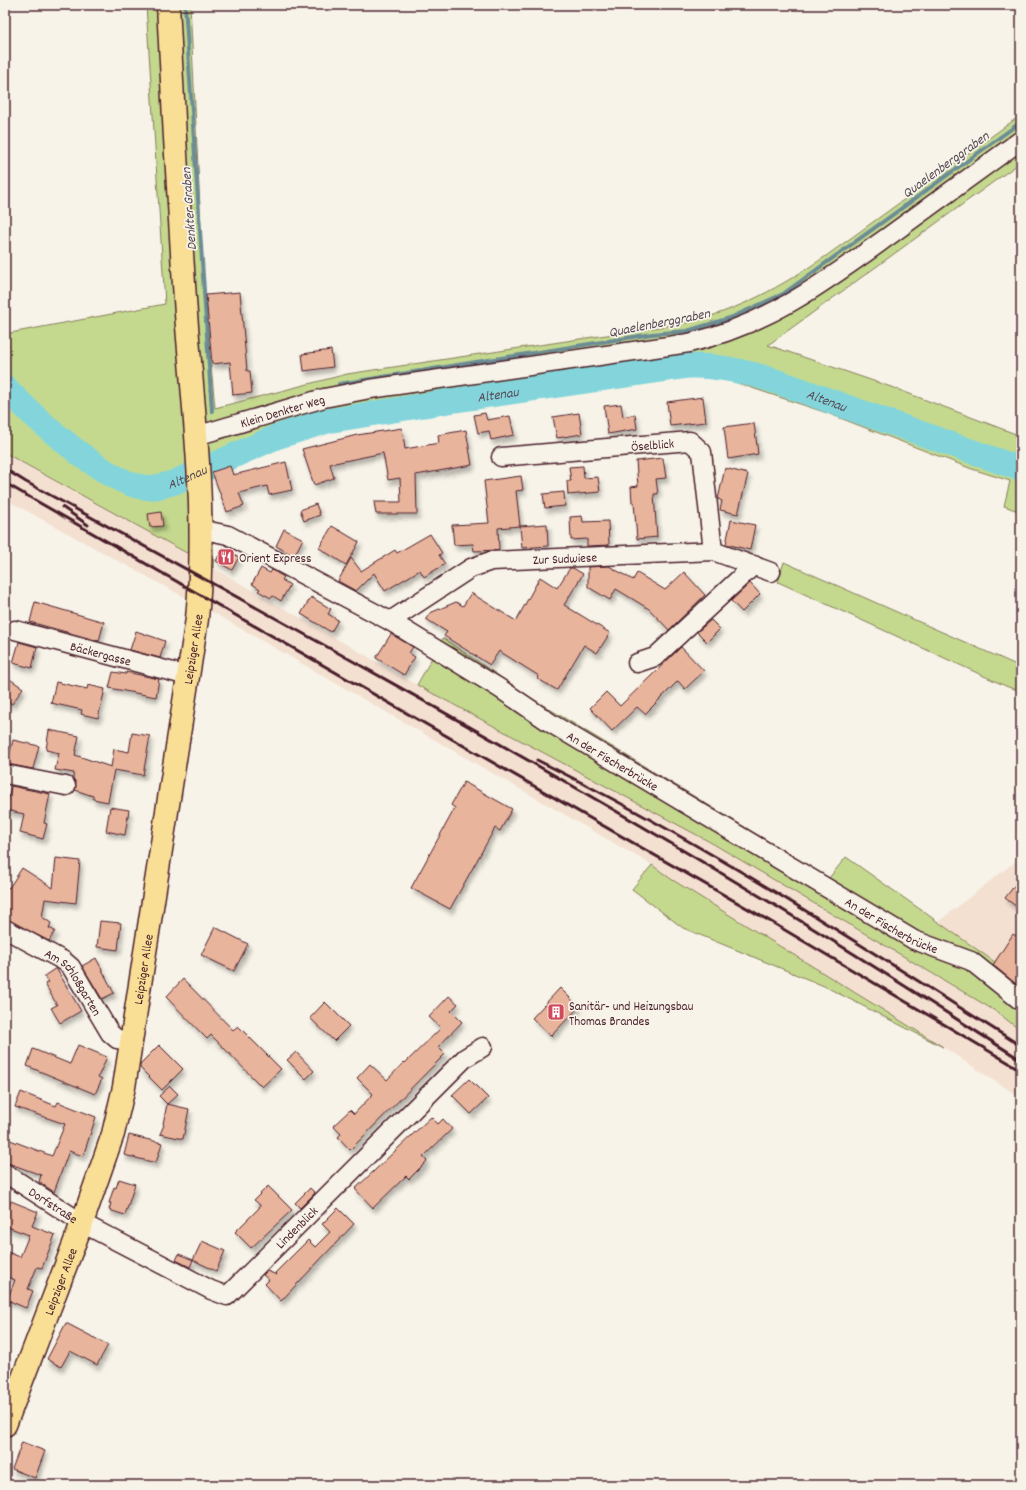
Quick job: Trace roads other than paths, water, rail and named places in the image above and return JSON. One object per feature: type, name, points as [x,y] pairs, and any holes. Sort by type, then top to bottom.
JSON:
[{"type":"main road","name":"Leipziger Allee","points":[[5,1425],[82,1223],[113,1134],[124,1087],[133,1041],[146,940],[188,676],[200,590],[200,529],[196,436],[186,312],[168,5]]},
{"type":"street","name":"Klein Denkter Weg","points":[[196,436],[324,398],[370,389],[689,343],[720,335],[752,323],[811,290],[1021,140]]},
{"type":"street","name":"Öselblick","points":[[501,457],[690,442],[702,452],[713,551]]},
{"type":"street","name":"An der Fischerbrücke","points":[[200,529],[228,535],[390,621],[499,688],[552,724],[914,940],[972,961],[1021,1001]]},
{"type":"street","name":"Zur Sudwiese","points":[[390,621],[471,568],[491,561],[713,551],[771,572]]},
{"type":"street","points":[[637,663],[655,657],[754,566]]},
{"type":"street","name":"Bäckergasse","points":[[15,630],[188,676]]},
{"type":"street","points":[[5,774],[66,786]]},
{"type":"street","name":"Am Schloßgarten","points":[[5,929],[64,961],[71,967],[110,1033],[117,1039],[133,1041]]},
{"type":"street","name":"Lindenblick","points":[[82,1223],[211,1290],[226,1296],[465,1058],[483,1047]]},
{"type":"street","name":"Dorfstraße","points":[[5,1173],[82,1223]]},
{"type":"waterway","name":"Denkter Graben","points":[[185,5],[212,411]]},
{"type":"waterway","name":"Quaelenberggraben","points":[[339,384],[652,334],[687,331],[730,318],[783,294],[1021,122]]},
{"type":"waterway","name":"Altenau","points":[[5,387],[32,414],[69,446],[108,473],[126,482],[142,487],[159,486],[175,482],[276,437],[327,421],[449,401],[689,366],[709,366],[728,369],[748,373],[788,385],[1021,469]]},
{"type":"waterway","points":[[5,400],[12,395]]},
{"type":"railway","points":[[5,469],[26,482],[391,682],[572,785],[785,911],[1021,1060]]},
{"type":"railway","points":[[5,483],[773,923],[1021,1070]]},
{"type":"railway","points":[[62,507],[88,525]]},
{"type":"railway","points":[[537,760],[600,792],[722,861],[842,933],[1021,1046]]},
{"type":"place","name":"Orient Express","points":[[226,557]]},
{"type":"place","name":"Sanitär- und Heizungsbau Thomas Brandes","points":[[556,1012]]}]
